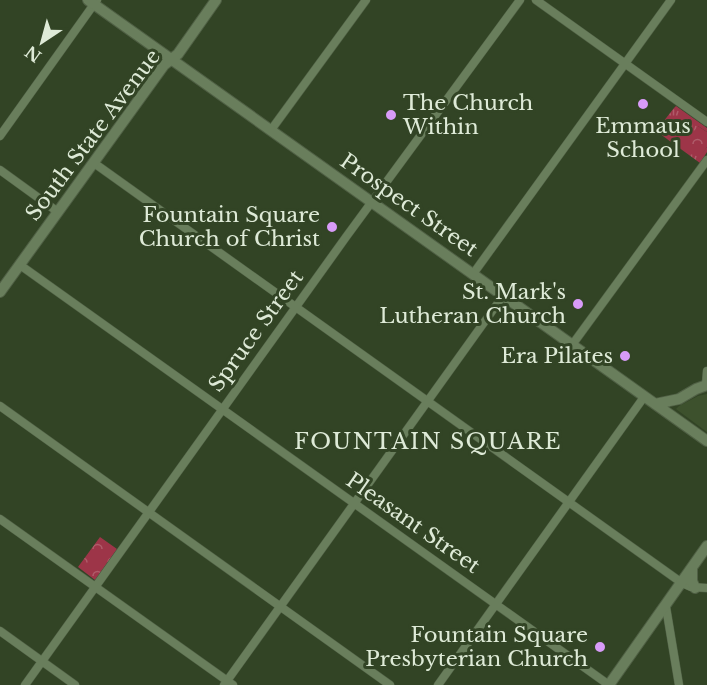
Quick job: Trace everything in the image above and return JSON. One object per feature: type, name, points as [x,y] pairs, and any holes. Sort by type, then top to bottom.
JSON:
[{"type":"main road","name":"South State Avenue","points":[[0,292],[164,65],[178,54],[216,0]]},
{"type":"main road","name":"Prospect Street","points":[[93,2],[707,441]]},
{"type":"main road","points":[[655,404],[679,399],[707,385]]},
{"type":"main road","points":[[609,685],[707,546]]},
{"type":"main road","points":[[693,566],[691,577],[695,588]]},
{"type":"street","points":[[271,130],[366,0]]},
{"type":"street","name":"Spruce Street","points":[[25,685],[520,0]]},
{"type":"street","points":[[536,0],[707,122]]},
{"type":"street","points":[[473,274],[671,0]]},
{"type":"street","points":[[0,136],[93,2]]},
{"type":"street","points":[[572,345],[707,160]]},
{"type":"street","points":[[94,163],[682,583],[695,588],[707,588]]},
{"type":"street","points":[[0,170],[58,212]]},
{"type":"street","name":"Pleasant Street","points":[[20,265],[609,685]]},
{"type":"street","points":[[0,519],[228,684],[280,606],[503,296]]},
{"type":"street","points":[[707,371],[707,385]]},
{"type":"street","points":[[438,685],[644,397]]},
{"type":"street","points":[[0,406],[390,685]]},
{"type":"street","points":[[666,607],[679,685]]},
{"type":"street","points":[[0,632],[75,685]]},
{"type":"shaded area","points":[[707,394],[707,432],[676,409],[698,396]]},
{"type":"green space","points":[[676,106],[707,128],[707,132],[698,126],[702,153],[707,147],[707,152],[700,163],[656,131]]},
{"type":"green space","points":[[698,126],[707,132],[707,147],[702,154],[686,142]]},
{"type":"green space","points":[[100,537],[117,549],[95,580],[78,567]]},
{"type":"place","name":"Emmaus School","points":[[643,104]]},
{"type":"place","name":"The Church Within","points":[[391,115]]},
{"type":"place","name":"Fountain Square Church of Christ","points":[[332,227]]},
{"type":"place","name":"St. Mark's Lutheran Church","points":[[578,304]]},
{"type":"place","name":"Era Pilates","points":[[625,356]]},
{"type":"place","name":"Fountain Square Presbyterian Church","points":[[600,647]]},
{"type":"district","name":"FOUNTAIN SQUARE","points":[[428,441]]}]
